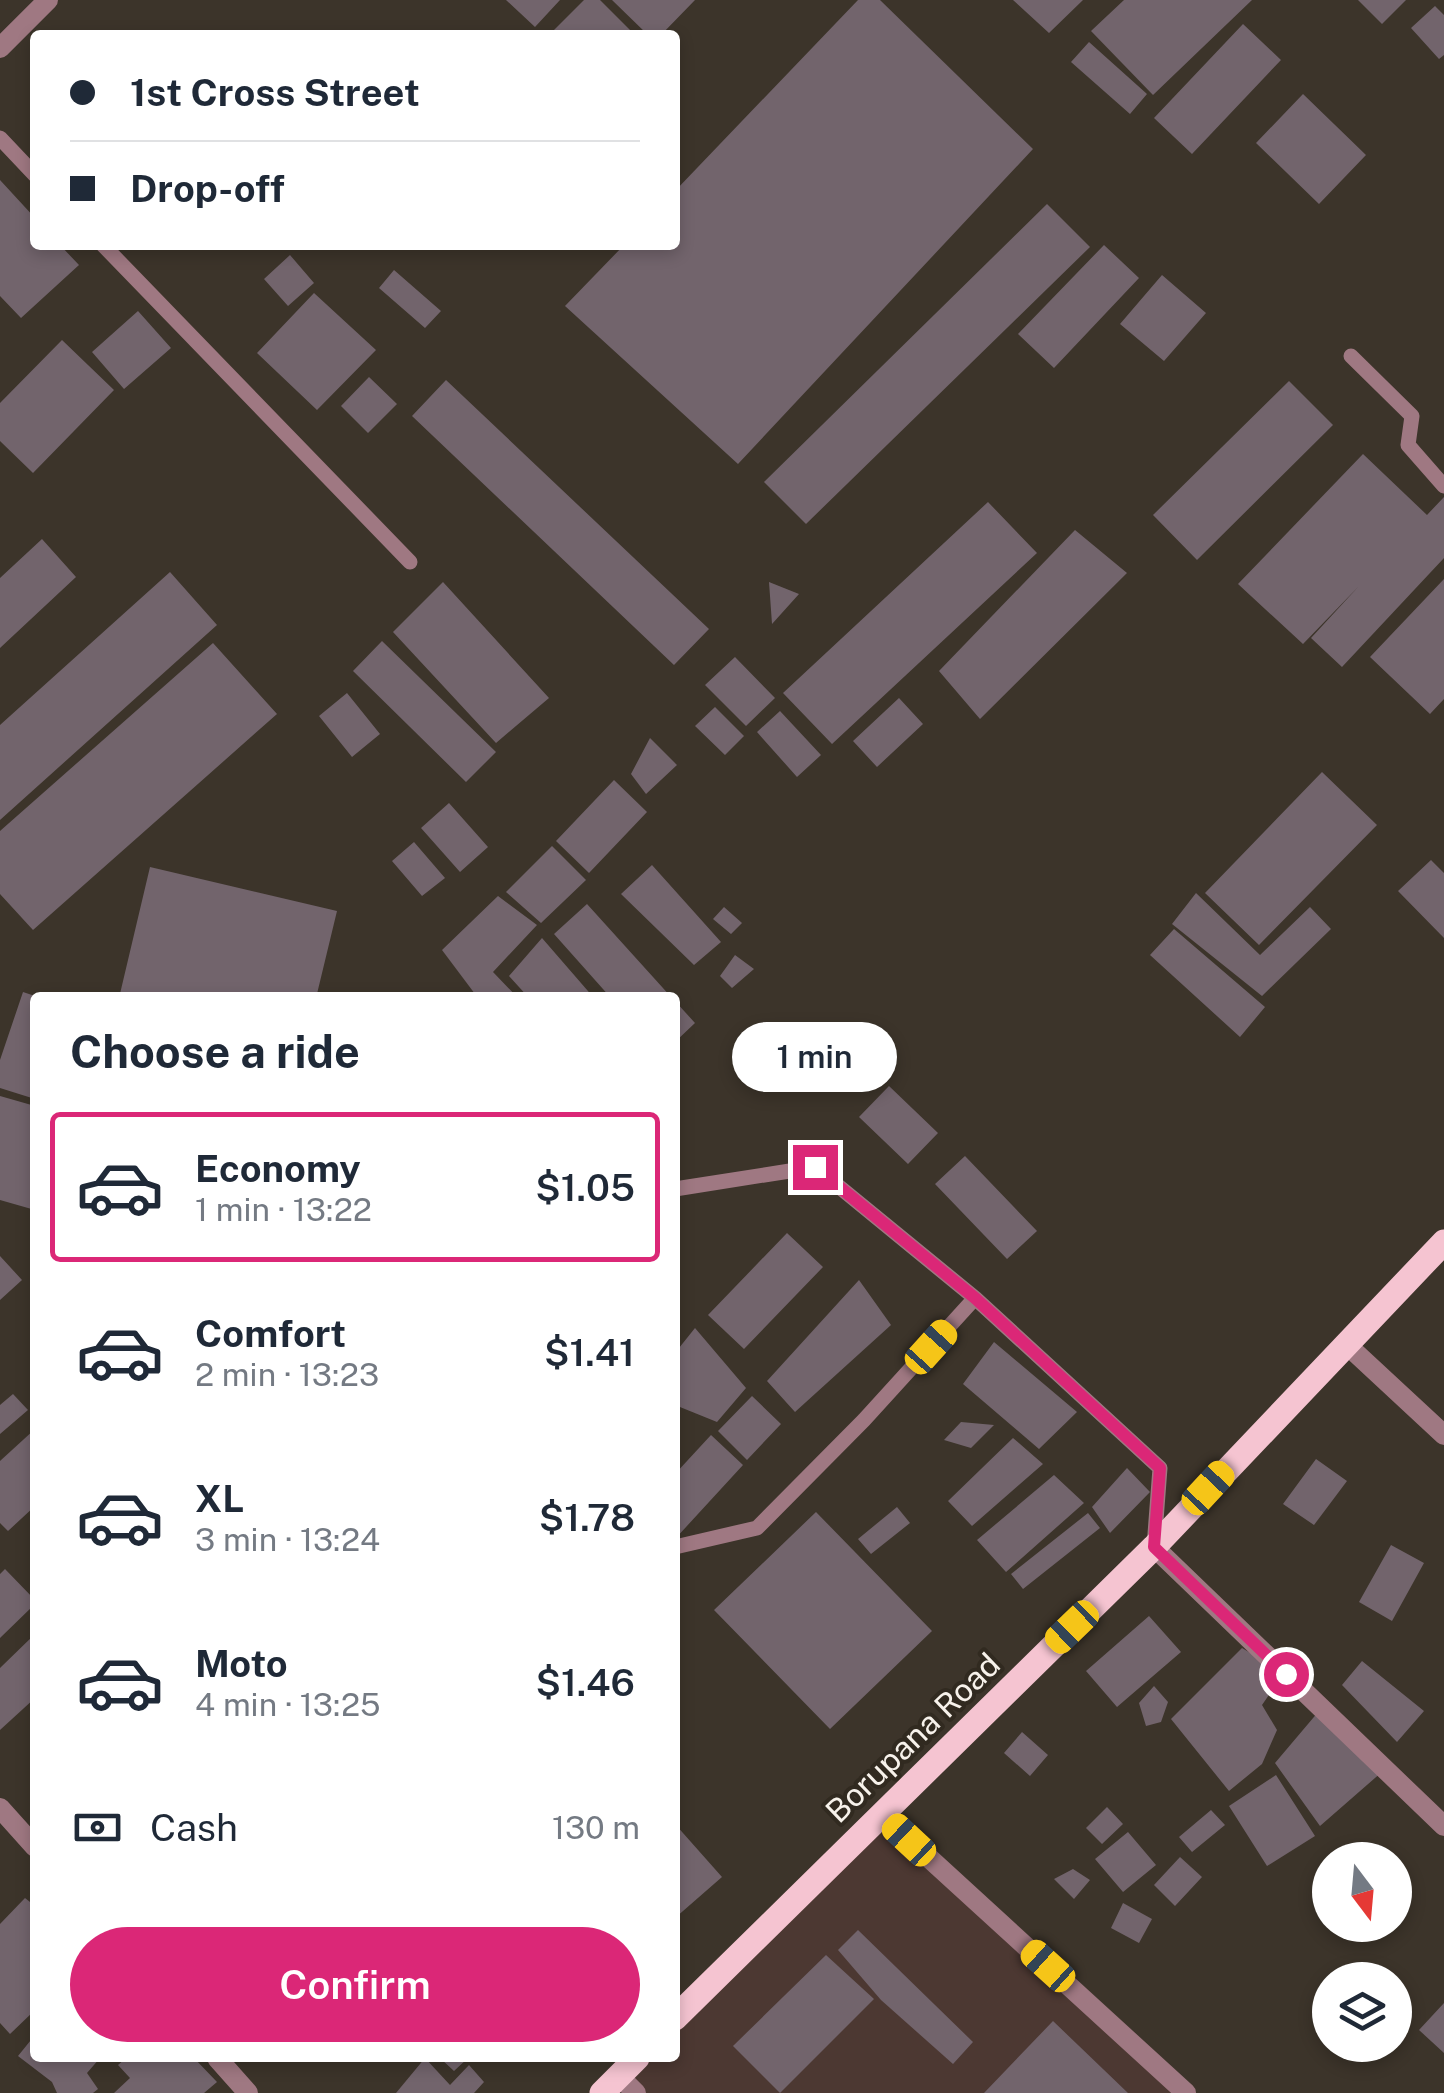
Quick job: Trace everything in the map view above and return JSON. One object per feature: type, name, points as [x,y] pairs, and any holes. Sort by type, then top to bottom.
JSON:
[{"type":"main road","name":"Borupana Road","points":[[680,2013],[1154,1547],[1444,1242]]},
{"type":"main road","points":[[619,2088],[635,2062]]},
{"type":"street","points":[[0,48],[48,0]]},
{"type":"street","points":[[1345,1343],[1444,1435]]},
{"type":"street","points":[[1154,1547],[1444,1826]]},
{"type":"street","points":[[0,1808],[30,1841]]},
{"type":"street","points":[[881,1814],[1186,2093]]},
{"type":"street","points":[[221,2062],[248,2093]]},
{"type":"lane","points":[[0,138],[30,169]]},
{"type":"lane","points":[[108,250],[410,562]]},
{"type":"lane","points":[[1351,356],[1412,416],[1408,445],[1444,486]]},
{"type":"lane","points":[[680,1188],[815,1167],[975,1298],[1160,1468],[1154,1547]]},
{"type":"lane","points":[[680,1546],[757,1528],[864,1420],[975,1298]]},
{"type":"shaded area","points":[[881,1814],[1186,2093],[637,2093],[619,2076],[633,2062],[680,2062],[680,2013]]},
{"type":"building","points":[[506,0],[560,0],[535,27]]},
{"type":"building","points":[[584,0],[600,0],[630,30],[554,30]]},
{"type":"building","points":[[612,0],[695,0],[666,30],[643,30]]},
{"type":"building","points":[[858,0],[880,0],[1033,149],[738,464],[565,306],[619,250],[680,250],[680,186]]},
{"type":"building","points":[[1013,0],[1083,0],[1049,33]]},
{"type":"building","points":[[1124,0],[1252,0],[1153,95],[1091,31]]},
{"type":"building","points":[[1358,0],[1406,0],[1382,24]]},
{"type":"building","points":[[1435,6],[1444,15],[1444,55],[1439,59],[1411,28]]},
{"type":"building","points":[[1243,24],[1281,60],[1192,154],[1154,118]]},
{"type":"building","points":[[1089,42],[1147,94],[1130,114],[1071,62]]},
{"type":"building","points":[[1303,94],[1366,155],[1319,204],[1256,143]]},
{"type":"building","points":[[0,180],[30,213],[30,250],[65,250],[79,265],[21,318],[0,296]]},
{"type":"building","points":[[1047,204],[1090,247],[806,524],[764,482]]},
{"type":"building","points":[[1104,245],[1139,278],[1054,368],[1018,334]]},
{"type":"building","points":[[290,255],[314,283],[288,306],[264,279]]},
{"type":"building","points":[[394,270],[441,311],[425,328],[379,288]]},
{"type":"building","points":[[1162,275],[1206,313],[1164,361],[1120,324]]},
{"type":"building","points":[[314,293],[376,350],[317,410],[257,353]]},
{"type":"building","points":[[138,311],[171,348],[124,389],[92,352]]},
{"type":"building","points":[[62,340],[114,390],[33,473],[0,441],[0,403]]},
{"type":"building","points":[[369,377],[397,404],[368,433],[341,406]]},
{"type":"building","points":[[446,380],[709,629],[674,665],[412,416]]},
{"type":"building","points":[[1289,381],[1333,425],[1197,560],[1153,515]]},
{"type":"building","points":[[1363,454],[1427,515],[1444,497],[1444,558],[1342,667],[1311,638],[1359,586],[1303,644],[1238,584]]},
{"type":"building","points":[[988,502],[1037,553],[832,744],[783,693]]},
{"type":"building","points":[[1075,530],[1127,573],[980,719],[939,671]]},
{"type":"building","points":[[42,539],[76,577],[0,648],[0,578]]},
{"type":"building","points":[[170,572],[217,625],[0,820],[0,725]]},
{"type":"building","points":[[1444,579],[1444,699],[1430,714],[1370,657]]},
{"type":"building","points":[[443,582],[549,698],[496,743],[393,632]]},
{"type":"building","points":[[769,582],[799,594],[772,624]]},
{"type":"building","points":[[382,641],[496,752],[466,782],[353,671]]},
{"type":"building","points":[[213,643],[277,714],[33,930],[0,894],[0,831]]},
{"type":"building","points":[[735,657],[775,698],[746,726],[705,685]]},
{"type":"building","points":[[347,693],[380,734],[352,757],[319,716]]},
{"type":"building","points":[[899,698],[923,724],[877,767],[853,741]]},
{"type":"building","points":[[715,707],[744,736],[725,755],[695,726]]},
{"type":"building","points":[[780,711],[821,755],[797,777],[757,732]]},
{"type":"building","points":[[650,738],[677,765],[646,794],[631,774]]},
{"type":"building","points":[[1322,772],[1377,825],[1259,945],[1205,893]]},
{"type":"building","points":[[614,780],[647,812],[589,873],[556,841]]},
{"type":"building","points":[[449,803],[488,847],[460,872],[421,828]]},
{"type":"building","points":[[414,842],[445,878],[422,896],[392,861]]},
{"type":"building","points":[[552,846],[586,880],[541,923],[506,892]]},
{"type":"building","points":[[1431,860],[1444,873],[1444,938],[1398,891]]},
{"type":"building","points":[[652,865],[721,942],[694,965],[621,894]]},
{"type":"building","points":[[150,867],[337,911],[317,992],[120,992]]},
{"type":"building","points":[[1196,893],[1260,955],[1310,907],[1331,929],[1262,996],[1172,924]]},
{"type":"building","points":[[498,896],[537,925],[493,972],[512,992],[474,992],[442,950]]},
{"type":"building","points":[[587,904],[667,992],[606,992],[554,934]]},
{"type":"building","points":[[724,907],[742,923],[731,934],[713,919]]},
{"type":"building","points":[[1174,929],[1265,1007],[1240,1037],[1150,955]]},
{"type":"building","points":[[542,938],[589,992],[524,992],[509,976]]},
{"type":"building","points":[[735,955],[754,969],[732,988],[720,976]]},
{"type":"building","points":[[23,992],[30,994],[30,1097],[0,1088],[0,1060]]},
{"type":"building","points":[[680,1006],[695,1023],[680,1037]]},
{"type":"building","points":[[889,1086],[938,1133],[908,1164],[859,1117]]},
{"type":"building","points":[[0,1096],[30,1105],[30,1209],[0,1200]]},
{"type":"building","points":[[965,1156],[1037,1231],[1007,1259],[935,1184]]},
{"type":"building","points":[[787,1233],[823,1267],[744,1349],[708,1315]]},
{"type":"building","points":[[0,1256],[22,1280],[0,1300]]},
{"type":"building","points":[[859,1280],[891,1325],[795,1412],[767,1381]]},
{"type":"building","points":[[695,1328],[746,1388],[717,1422],[680,1407],[680,1347]]},
{"type":"building","points":[[994,1342],[1077,1412],[1039,1449],[963,1384]]},
{"type":"building","points":[[13,1394],[28,1410],[0,1434],[0,1405]]},
{"type":"building","points":[[752,1396],[781,1424],[747,1460],[718,1431]]},
{"type":"building","points":[[961,1422],[994,1425],[971,1448],[944,1440]]},
{"type":"building","points":[[30,1434],[30,1511],[8,1531],[0,1523],[0,1461]]},
{"type":"building","points":[[711,1435],[743,1465],[680,1534],[680,1469]]},
{"type":"building","points":[[1013,1438],[1043,1464],[972,1526],[948,1501]]},
{"type":"building","points":[[1316,1459],[1347,1481],[1314,1525],[1283,1504]]},
{"type":"building","points":[[1127,1468],[1150,1492],[1110,1533],[1092,1507]]},
{"type":"building","points":[[1054,1475],[1084,1503],[1006,1572],[977,1540]]},
{"type":"building","points":[[897,1507],[910,1523],[871,1554],[858,1539]]},
{"type":"building","points":[[816,1512],[932,1631],[830,1729],[714,1610]]},
{"type":"building","points":[[1088,1513],[1100,1528],[1023,1589],[1011,1574]]},
{"type":"building","points":[[1391,1545],[1424,1563],[1392,1621],[1359,1602]]},
{"type":"building","points":[[5,1569],[30,1595],[30,1609],[0,1638],[0,1574]]},
{"type":"building","points":[[1149,1616],[1181,1652],[1117,1707],[1086,1671]]},
{"type":"building","points":[[30,1639],[30,1703],[0,1730],[0,1668]]},
{"type":"building","points":[[1242,1648],[1284,1673],[1262,1705],[1277,1730],[1262,1764],[1229,1791],[1171,1719]]},
{"type":"building","points":[[1362,1661],[1424,1711],[1397,1742],[1342,1685]]},
{"type":"building","points":[[1154,1686],[1168,1702],[1161,1722],[1146,1726],[1139,1703]]},
{"type":"building","points":[[1319,1711],[1383,1771],[1320,1826],[1275,1763]]},
{"type":"building","points":[[1022,1732],[1048,1755],[1030,1776],[1004,1753]]},
{"type":"building","points":[[1276,1775],[1315,1836],[1267,1866],[1229,1806]]},
{"type":"building","points":[[1107,1807],[1123,1824],[1102,1844],[1086,1828]]},
{"type":"building","points":[[1211,1810],[1225,1825],[1192,1852],[1179,1837]]},
{"type":"building","points":[[680,1830],[722,1877],[680,1914]]},
{"type":"building","points":[[1128,1832],[1156,1865],[1123,1892],[1095,1859]]},
{"type":"building","points":[[1180,1857],[1202,1877],[1175,1906],[1154,1885]]},
{"type":"building","points":[[1073,1869],[1090,1880],[1074,1899],[1054,1879]]},
{"type":"building","points":[[25,1898],[30,1902],[30,2015],[10,2034],[0,2023],[0,1924]]},
{"type":"building","points":[[1123,1903],[1152,1919],[1139,1943],[1111,1928]]},
{"type":"building","points":[[858,1930],[973,2042],[953,2064],[881,2000],[838,1950]]},
{"type":"building","points":[[826,1955],[874,1999],[780,2093],[733,2046]]},
{"type":"building","points":[[1444,2003],[1444,2053],[1419,2030]]},
{"type":"building","points":[[1053,2021],[1128,2093],[984,2093]]},
{"type":"building","points":[[30,2041],[30,2062],[97,2062],[87,2073],[98,2089],[93,2093],[57,2093],[52,2082],[18,2056]]},
{"type":"building","points":[[198,2062],[217,2082],[204,2093],[114,2093],[130,2078],[118,2065]]},
{"type":"building","points":[[422,2062],[429,2062],[450,2085],[469,2065],[484,2082],[474,2093],[396,2093]]},
{"type":"building","points":[[444,2062],[464,2062],[454,2071]]},
{"type":"route","points":[[815,1167],[975,1298],[1160,1468],[1154,1547],[1286,1674]]}]
